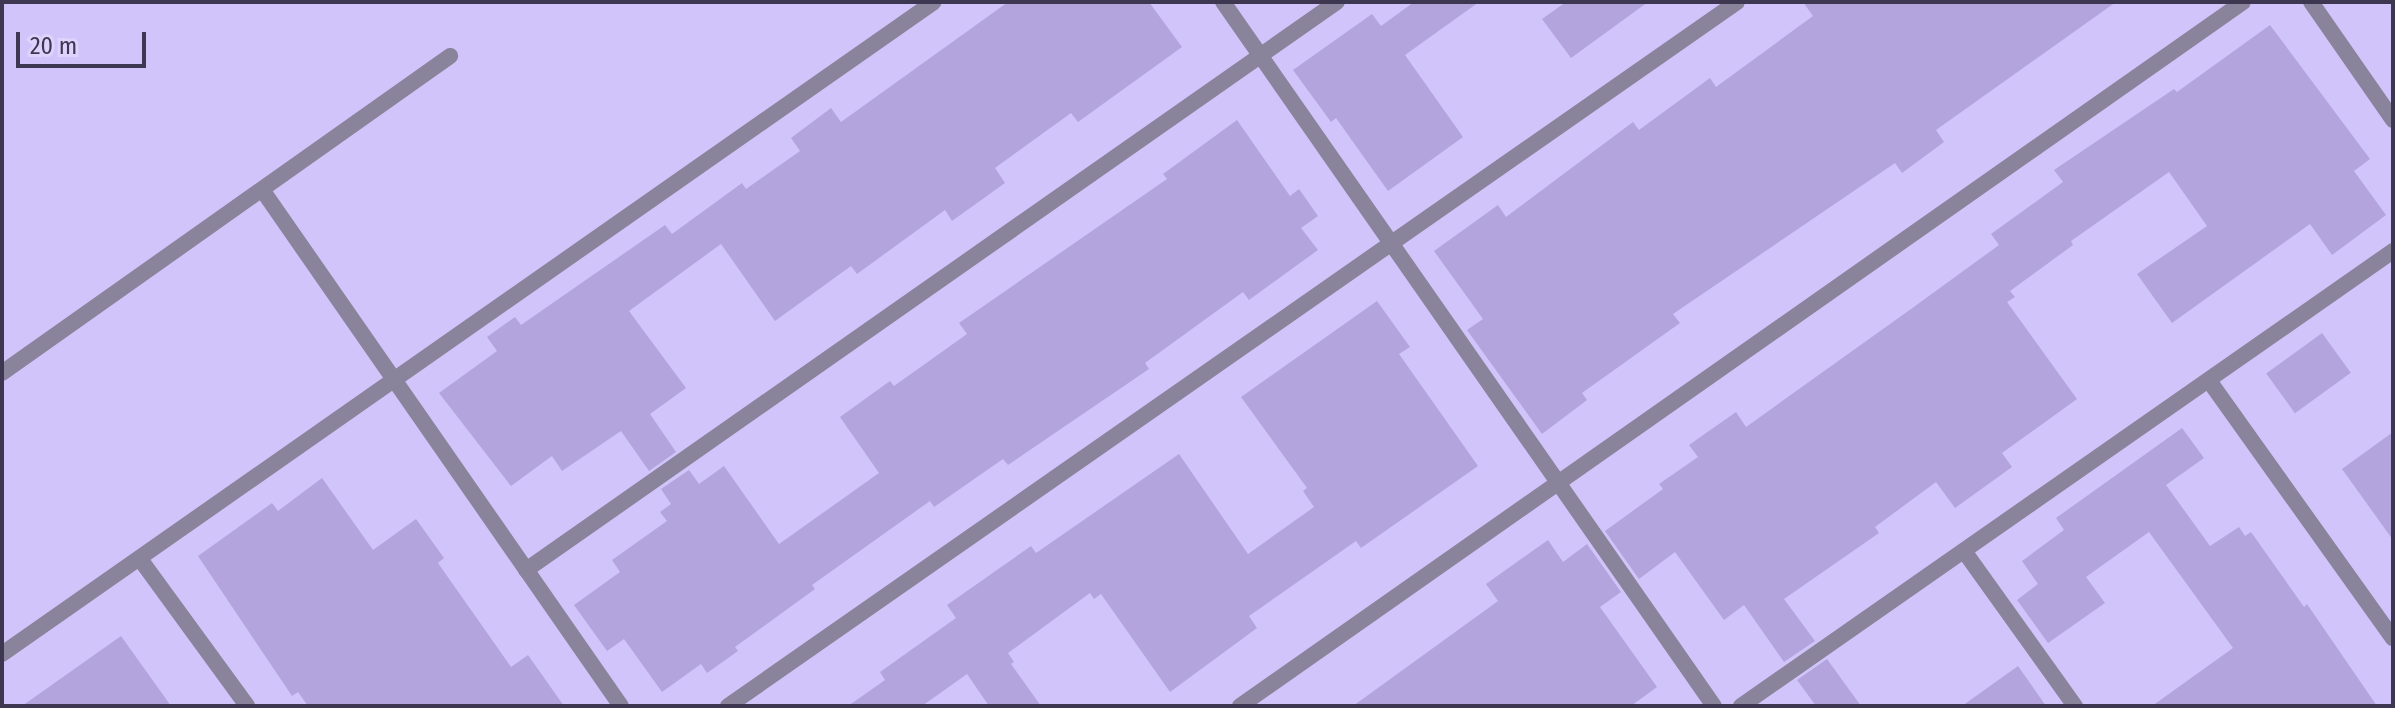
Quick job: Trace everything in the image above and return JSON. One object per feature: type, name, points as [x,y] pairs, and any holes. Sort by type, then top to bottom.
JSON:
[{"type":"street","points":[[2,654],[934,2]]},
{"type":"street","points":[[1223,2],[1714,706]]},
{"type":"street","points":[[526,570],[1337,2]]},
{"type":"street","points":[[728,706],[1737,2]]},
{"type":"street","points":[[1240,706],[2243,2]]},
{"type":"street","points":[[2311,2],[2393,120]]},
{"type":"street","points":[[2,373],[450,56]]},
{"type":"street","points":[[263,191],[621,706]]},
{"type":"street","points":[[1741,706],[2210,382],[2393,251]]},
{"type":"street","points":[[2210,382],[2393,639]]},
{"type":"street","points":[[1964,551],[2075,706]]},
{"type":"street","points":[[140,559],[247,706]]},
{"type":"building","points":[[1008,2],[1149,2],[1182,47],[1078,122],[1071,113],[995,168],[1005,183],[952,221],[945,210],[857,274],[851,266],[775,321],[721,244],[629,311],[686,388],[650,414],[676,452],[649,471],[621,431],[562,471],[552,456],[511,486],[439,393],[497,351],[487,337],[515,317],[521,325],[665,225],[672,234],[742,183],[746,189],[800,151],[791,138],[831,108],[841,122]]},
{"type":"building","points":[[1414,2],[1479,2],[1405,55],[1463,137],[1388,191],[1336,118],[1331,122],[1293,70],[1372,14],[1381,26]]},
{"type":"building","points":[[1566,2],[1648,2],[1571,58],[1542,19]]},
{"type":"building","points":[[1803,2],[2116,2],[1936,130],[1944,142],[1902,173],[1895,163],[1673,314],[1680,323],[1582,393],[1587,400],[1542,434],[1467,330],[1483,319],[1434,251],[1498,205],[1506,217],[1633,122],[1639,130],[1710,78],[1716,87],[1813,16]]},
{"type":"building","points":[[2270,25],[2370,159],[2354,171],[2386,215],[2332,255],[2310,224],[2172,323],[2137,274],[2207,226],[2169,172],[2071,241],[2073,245],[2010,291],[2015,297],[2007,302],[2077,399],[2002,453],[2012,467],[1955,508],[1936,482],[1875,527],[1879,533],[1784,599],[1815,641],[1784,662],[1744,605],[1724,620],[1675,552],[1639,579],[1605,531],[1663,489],[1659,484],[1698,457],[1689,445],[1736,412],[1746,427],[1911,309],[1999,245],[1991,234],[2063,182],[2054,170],[2174,89],[2177,92]]},
{"type":"building","points":[[1237,120],[1290,196],[1299,189],[1318,216],[1301,228],[1318,250],[1249,300],[1243,292],[1145,363],[1149,369],[1008,465],[1003,459],[934,507],[930,501],[812,585],[815,589],[735,647],[738,651],[707,673],[701,664],[662,692],[624,639],[607,651],[574,605],[620,572],[612,560],[667,521],[660,512],[671,504],[661,489],[689,470],[699,484],[724,466],[779,544],[879,473],[840,417],[890,381],[894,386],[967,334],[959,323],[1167,179],[1163,174]]},
{"type":"building","points":[[1377,301],[1410,347],[1399,354],[1478,466],[1361,548],[1356,541],[1249,616],[1257,628],[1170,692],[1101,594],[1094,599],[1090,593],[1008,653],[1014,662],[1011,664],[1041,706],[989,706],[967,674],[922,706],[848,706],[885,680],[880,672],[956,618],[947,605],[1031,546],[1036,553],[1179,454],[1248,554],[1314,507],[1303,491],[1307,488],[1241,397]]},
{"type":"building","points":[[2322,333],[2351,373],[2295,413],[2266,374]]},
{"type":"building","points":[[2182,428],[2204,458],[2166,485],[2210,546],[2239,527],[2245,536],[2251,532],[2304,607],[2307,604],[2377,706],[2152,706],[2233,648],[2149,532],[2086,577],[2105,603],[2048,643],[2017,600],[2038,584],[2022,561],[2064,530],[2056,518]]},
{"type":"building","points":[[2393,432],[2393,540],[2342,469]]},
{"type":"building","points":[[322,478],[373,550],[416,519],[444,558],[438,563],[511,667],[528,655],[564,706],[308,706],[298,692],[292,696],[198,556],[272,503],[278,511]]},
{"type":"building","points":[[1548,540],[1563,562],[1587,544],[1621,592],[1600,607],[1657,687],[1631,706],[1353,706],[1498,601],[1486,584]]},
{"type":"building","points":[[121,636],[171,706],[22,706]]},
{"type":"building","points":[[1827,659],[1861,706],[1816,706],[1797,680]]},
{"type":"building","points":[[2018,666],[2046,706],[1962,706]]}]
